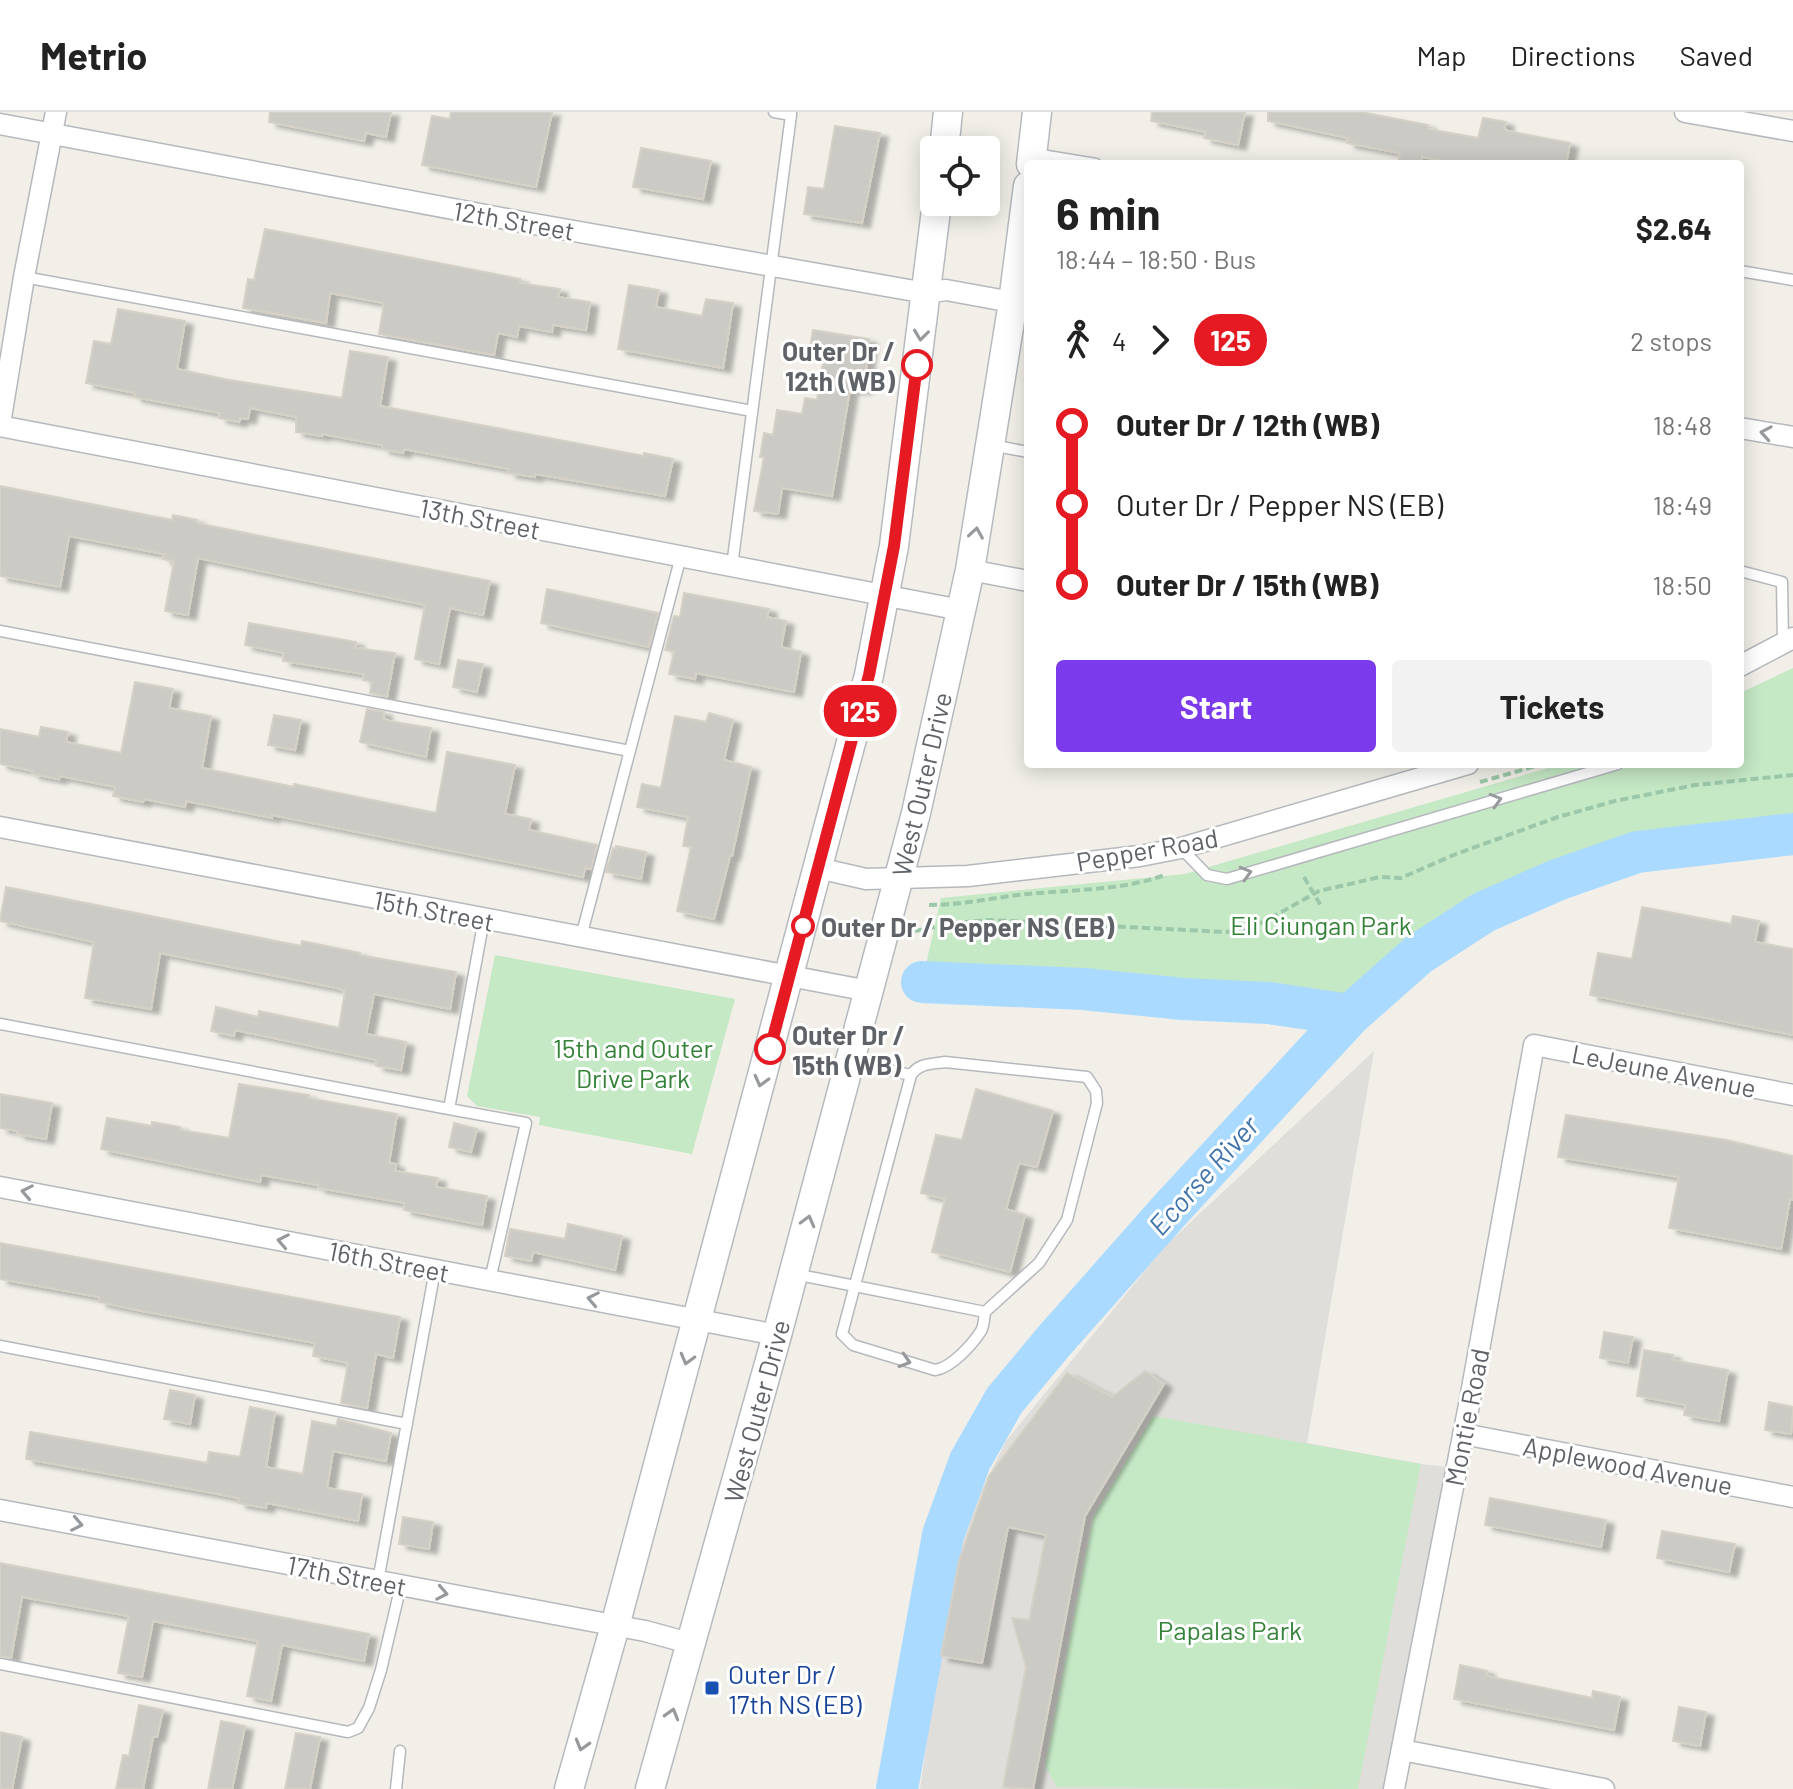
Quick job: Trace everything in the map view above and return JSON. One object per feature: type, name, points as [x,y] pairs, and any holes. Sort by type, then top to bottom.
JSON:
[{"type":"main road","points":[[945,136],[948,112]]},
{"type":"main road","points":[[1031,159],[1037,112]]},
{"type":"main road","points":[[569,1789],[869,675],[894,546],[935,216]]},
{"type":"main road","name":"West Outer Drive","points":[[650,1789],[794,1274],[916,813],[970,570],[990,445],[1021,304],[1024,253]]},
{"type":"street","points":[[0,425],[24,277],[56,112]]},
{"type":"street","points":[[1685,112],[1729,116],[1793,131]]},
{"type":"street","name":"12th Street","points":[[0,124],[926,293],[946,290],[1021,304]]},
{"type":"street","name":"13th Street","points":[[0,425],[961,610]]},
{"type":"street","points":[[1744,429],[1793,437]]},
{"type":"street","points":[[970,570],[1024,580]]},
{"type":"street","points":[[1744,664],[1788,641]]},
{"type":"street","name":"Pepper Road","points":[[818,868],[866,879],[968,876],[1140,856],[1181,848],[1454,768]]},
{"type":"street","name":"15th Street","points":[[0,827],[869,991]]},
{"type":"street","name":"LeJeune Avenue","points":[[1534,1045],[1793,1095]]},
{"type":"street","name":"Montie Road","points":[[1394,1789],[1534,1045]]},
{"type":"street","name":"16th Street","points":[[0,1187],[777,1335]]},
{"type":"street","name":"Applewood Avenue","points":[[1463,1434],[1793,1497]]},
{"type":"street","name":"17th Street","points":[[0,1510],[615,1626],[693,1644]]},
{"type":"street","points":[[1402,1750],[1604,1789]]},
{"type":"lane","points":[[732,566],[791,114],[774,112]]},
{"type":"lane","points":[[1744,272],[1793,280]]},
{"type":"lane","points":[[24,277],[752,411]]},
{"type":"lane","points":[[990,445],[1024,451]]},
{"type":"lane","points":[[581,937],[681,556]]},
{"type":"lane","points":[[1744,572],[1782,582],[1788,641]]},
{"type":"lane","points":[[0,631],[630,751]]},
{"type":"lane","points":[[1181,848],[1207,875],[1227,879],[1604,768]]},
{"type":"lane","points":[[449,1109],[484,919]]},
{"type":"lane","points":[[0,1024],[526,1123],[490,1280]]},
{"type":"lane","points":[[850,1062],[911,1075]]},
{"type":"lane","points":[[945,1062],[1087,1077],[1096,1091],[1097,1103],[1067,1220],[1039,1263],[985,1312],[982,1330],[952,1362],[941,1370],[935,1370],[853,1345],[842,1334],[853,1286],[911,1075],[916,1068],[945,1062]]},
{"type":"lane","points":[[378,1581],[435,1270]]},
{"type":"lane","points":[[794,1274],[985,1312]]},
{"type":"lane","points":[[0,1346],[407,1424]]},
{"type":"lane","points":[[0,1664],[348,1732],[358,1728],[369,1708],[401,1585]]},
{"type":"lane","points":[[396,1789],[400,1751]]},
{"type":"path","points":[[915,931],[990,920],[1225,932],[1251,929],[1313,894],[1342,884],[1380,877],[1401,878],[1456,854],[1558,817],[1615,801],[1695,785],[1793,775]]},
{"type":"path","points":[[1304,877],[1321,906]]},
{"type":"shaded area","points":[[1374,1051],[1307,1443],[1457,1468],[1394,1789],[920,1789],[949,1588],[967,1519],[1006,1441],[1166,1245]]},
{"type":"green space","name":"Eli Ciungan Park","points":[[1793,668],[1793,834],[1637,852],[1557,880],[1484,912],[1419,954],[1350,1015],[1190,997],[922,982],[941,898],[1185,874],[1548,768],[1744,768],[1744,691]]},
{"type":"green space","name":"15th and Outer Drive Park","points":[[495,955],[735,999],[692,1154],[539,1125],[540,1117],[477,1106],[467,1096]]},
{"type":"green space","name":"Papalas Park","points":[[1153,1416],[1421,1464],[1358,1789],[1057,1787],[1045,1766],[1093,1517]]},
{"type":"building","points":[[270,112],[391,112],[386,137],[366,133],[364,141],[269,122]]},
{"type":"building","points":[[451,112],[552,112],[536,187],[422,165],[432,116],[450,119]]},
{"type":"building","points":[[1152,112],[1245,112],[1238,145],[1204,138],[1206,132],[1151,121]]},
{"type":"building","points":[[1268,112],[1361,112],[1478,138],[1483,118],[1506,122],[1504,129],[1508,131],[1570,143],[1567,160],[1438,160],[1422,157],[1422,160],[1398,160],[1400,153],[1347,143],[1348,138],[1268,121]]},
{"type":"building","points":[[835,126],[880,133],[862,223],[804,214],[808,187],[824,189]]},
{"type":"building","points":[[641,148],[711,161],[703,199],[633,187]]},
{"type":"building","points":[[265,229],[560,289],[558,297],[590,302],[586,330],[553,325],[552,332],[519,326],[517,337],[498,333],[494,355],[379,334],[384,303],[330,293],[326,323],[243,308],[248,279],[254,280]]},
{"type":"building","points":[[629,285],[659,290],[656,307],[702,316],[706,299],[733,303],[723,368],[618,349]]},
{"type":"building","points":[[118,309],[185,321],[177,369],[229,380],[342,398],[350,351],[388,357],[380,406],[673,459],[665,496],[535,474],[535,477],[508,473],[509,469],[404,449],[403,453],[382,449],[382,445],[322,434],[296,432],[296,417],[250,408],[248,419],[240,418],[239,422],[219,418],[220,413],[134,397],[135,393],[86,383],[94,341],[111,344]]},
{"type":"building","points":[[813,330],[869,339],[864,389],[850,389],[832,496],[782,488],[778,514],[754,511],[764,457],[760,457],[764,433],[773,435],[777,410],[802,414],[805,398],[817,400],[824,356],[809,354]]},
{"type":"building","points":[[0,486],[172,520],[173,515],[197,520],[196,523],[490,581],[483,615],[450,608],[439,664],[415,659],[425,605],[198,558],[188,615],[165,611],[174,561],[163,559],[164,554],[69,536],[60,587],[0,576]]},
{"type":"building","points":[[547,589],[658,613],[649,647],[541,623]]},
{"type":"building","points":[[684,593],[769,609],[767,617],[786,621],[781,647],[801,652],[794,692],[696,673],[695,679],[669,674],[674,652],[665,650],[674,616],[680,617]]},
{"type":"building","points":[[249,623],[356,642],[355,648],[395,653],[387,697],[370,693],[372,682],[363,680],[364,674],[283,661],[284,653],[245,645]]},
{"type":"building","points":[[458,660],[483,664],[477,692],[453,687]]},
{"type":"building","points":[[135,682],[173,689],[169,708],[211,716],[202,768],[436,813],[447,752],[515,765],[505,814],[531,819],[529,830],[597,845],[591,869],[585,868],[583,877],[272,815],[272,818],[186,801],[185,807],[144,799],[143,802],[113,796],[115,787],[32,774],[33,771],[0,764],[0,729],[39,737],[41,727],[68,732],[66,742],[121,753]]},
{"type":"building","points":[[367,709],[384,712],[383,718],[389,721],[431,728],[426,757],[360,742]]},
{"type":"building","points":[[709,713],[733,720],[724,760],[751,767],[732,856],[714,919],[677,911],[691,847],[683,846],[688,817],[637,807],[642,784],[661,788],[675,716],[706,722]]},
{"type":"building","points":[[274,715],[301,720],[295,750],[268,745]]},
{"type":"building","points":[[616,846],[646,852],[641,879],[606,872]]},
{"type":"building","points":[[6,887],[301,946],[302,941],[359,955],[456,972],[450,1009],[374,994],[366,1034],[406,1042],[401,1070],[376,1066],[377,1060],[235,1030],[234,1036],[211,1031],[216,1007],[258,1017],[259,1011],[339,1028],[345,991],[337,988],[160,953],[151,1009],[85,998],[94,942],[0,921]]},
{"type":"building","points":[[1642,907],[1731,924],[1733,916],[1759,921],[1755,942],[1793,949],[1793,1035],[1590,995],[1598,953],[1632,959]]},
{"type":"building","points":[[239,1084],[397,1114],[389,1163],[396,1164],[395,1171],[438,1178],[436,1187],[487,1196],[482,1225],[404,1210],[405,1203],[318,1188],[318,1185],[261,1175],[260,1182],[101,1149],[107,1118],[152,1126],[152,1122],[229,1138]]},
{"type":"building","points":[[976,1089],[1053,1111],[1037,1167],[1019,1163],[1006,1209],[1025,1215],[1010,1272],[932,1252],[945,1199],[921,1193],[936,1135],[962,1140]]},
{"type":"building","points":[[0,1094],[52,1103],[46,1139],[0,1128]]},
{"type":"building","points":[[1566,1115],[1726,1140],[1793,1156],[1793,1200],[1790,1199],[1781,1249],[1669,1228],[1679,1177],[1558,1157]]},
{"type":"building","points":[[454,1123],[477,1129],[471,1152],[449,1147]]},
{"type":"building","points":[[568,1224],[622,1236],[615,1270],[533,1252],[531,1261],[505,1256],[510,1229],[565,1239]]},
{"type":"building","points":[[0,1243],[400,1317],[393,1358],[376,1354],[367,1408],[341,1403],[348,1363],[313,1356],[315,1343],[142,1311],[99,1302],[99,1297],[0,1279]]},
{"type":"building","points":[[1604,1332],[1633,1337],[1628,1363],[1600,1358]]},
{"type":"building","points":[[1644,1350],[1673,1355],[1672,1360],[1728,1370],[1719,1421],[1684,1415],[1686,1405],[1637,1396]]},
{"type":"building","points":[[1145,1371],[1164,1384],[1085,1516],[1033,1789],[1003,1787],[1026,1667],[1012,1618],[1029,1620],[1046,1535],[1008,1527],[982,1663],[941,1656],[959,1561],[989,1476],[1067,1373],[1112,1397]]},
{"type":"building","points":[[170,1390],[195,1395],[190,1424],[164,1419]]},
{"type":"building","points":[[1769,1402],[1793,1407],[1791,1434],[1765,1430]]},
{"type":"building","points":[[250,1407],[275,1412],[266,1467],[303,1474],[312,1421],[336,1426],[338,1419],[391,1433],[386,1461],[333,1451],[327,1488],[362,1494],[358,1521],[267,1503],[266,1508],[238,1503],[239,1498],[26,1459],[30,1432],[207,1463],[209,1452],[240,1457]]},
{"type":"building","points":[[1490,1498],[1606,1520],[1601,1547],[1485,1525]]},
{"type":"building","points":[[403,1517],[433,1522],[429,1549],[399,1544]]},
{"type":"building","points":[[1662,1531],[1735,1544],[1729,1572],[1657,1558]]},
{"type":"building","points":[[0,1563],[369,1634],[364,1661],[282,1645],[271,1701],[247,1696],[258,1641],[153,1621],[142,1677],[118,1673],[129,1616],[22,1597],[11,1658],[0,1656]]},
{"type":"building","points":[[1460,1665],[1487,1671],[1486,1676],[1592,1698],[1593,1691],[1620,1697],[1614,1730],[1454,1699]]},
{"type":"building","points":[[139,1705],[163,1710],[157,1737],[153,1737],[143,1789],[116,1789],[123,1755],[129,1756]]},
{"type":"building","points":[[1679,1707],[1706,1712],[1700,1746],[1673,1741]]},
{"type":"building","points":[[221,1721],[245,1726],[232,1789],[208,1789]]},
{"type":"building","points":[[0,1732],[22,1737],[12,1789],[0,1789]]},
{"type":"building","points":[[296,1733],[320,1737],[310,1789],[285,1789]]},
{"type":"waterway","name":"Ecorse River","points":[[897,1789],[943,1535],[970,1461],[1004,1401],[1170,1210],[1350,1015],[1419,954],[1484,912],[1557,880],[1637,852],[1793,834]]},
{"type":"waterway","points":[[922,982],[1083,989],[1183,999],[1269,1003],[1350,1015]]},
{"type":"bus line","name":"125","points":[[770,1049],[869,675],[894,546],[917,365]]},
{"type":"place","name":"Outer Dr / 12th (WB)","points":[[917,365]]},
{"type":"place","name":"Outer Dr / Pepper NS (EB)","points":[[803,926]]},
{"type":"place","name":"Outer Dr / 15th (WB)","points":[[770,1049]]},
{"type":"place","name":"Outer Dr / 17th NS (EB)","points":[[712,1688]]}]
